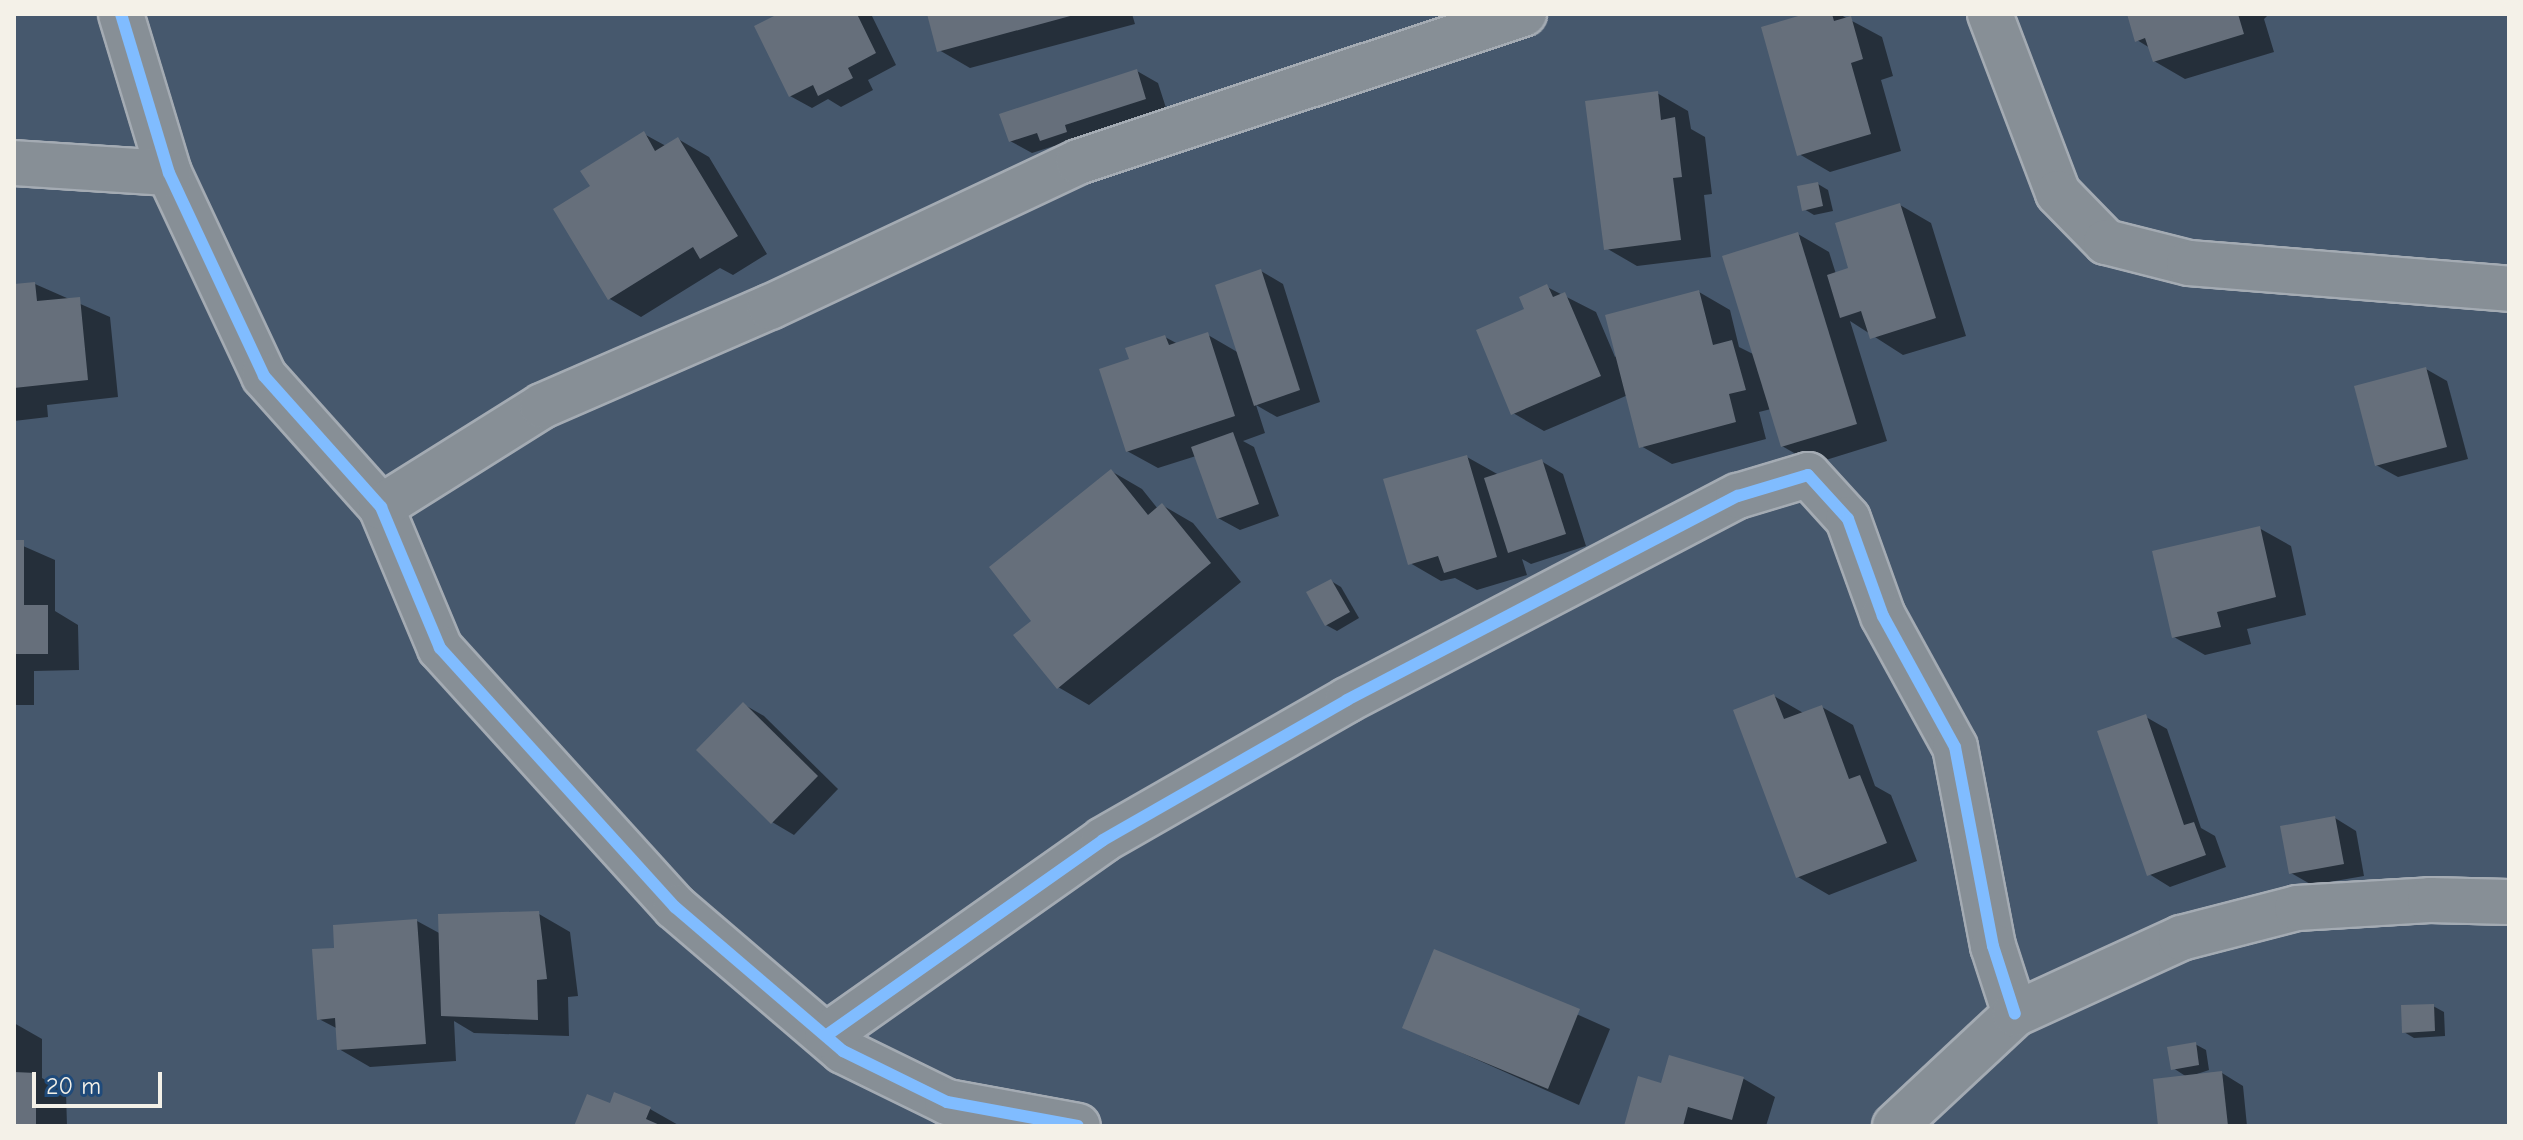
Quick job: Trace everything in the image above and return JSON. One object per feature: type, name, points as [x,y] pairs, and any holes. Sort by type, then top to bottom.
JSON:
[{"type":"street","points":[[121,14],[169,173],[264,376],[381,507],[440,648],[675,907],[843,1051],[947,1102],[1078,1126]]},
{"type":"street","points":[[381,507],[542,406],[770,307],[1078,162],[1524,14]]},
{"type":"street","points":[[1990,14],[2058,193],[2106,242],[2189,263],[2509,289]]},
{"type":"street","points":[[14,163],[169,173]]},
{"type":"street","points":[[827,1035],[1103,840],[1347,700],[1738,496],[1808,475],[1848,519],[1883,616],[1955,747],[1993,946],[2015,1014]]},
{"type":"street","points":[[1895,1126],[2015,1014],[2181,938],[2297,908],[2430,900],[2509,902]]},
{"type":"building","points":[[778,14],[857,14],[876,53],[848,68],[853,78],[818,96],[813,85],[789,97],[754,26]]},
{"type":"building","points":[[927,14],[1073,14],[1074,15],[937,52]]},
{"type":"building","points":[[1805,14],[1832,14],[1834,21],[1851,16],[1863,59],[1851,63],[1871,134],[1797,156],[1761,27]]},
{"type":"building","points":[[2127,14],[2238,14],[2244,34],[2153,62],[2145,38],[2135,42]]},
{"type":"building","points":[[1137,69],[1146,99],[1065,125],[1067,132],[1040,141],[1037,133],[1009,142],[999,114]]},
{"type":"building","points":[[1658,91],[1661,120],[1675,117],[1682,177],[1673,178],[1681,240],[1604,250],[1585,101]]},
{"type":"building","points":[[644,131],[655,151],[678,137],[738,236],[700,259],[693,247],[608,300],[553,209],[590,186],[580,171]]},
{"type":"building","points":[[1818,182],[1823,206],[1802,211],[1797,186]]},
{"type":"building","points":[[1900,203],[1936,318],[1870,339],[1861,311],[1840,318],[1827,275],[1848,268],[1835,223]]},
{"type":"building","points":[[1798,232],[1857,424],[1781,447],[1722,256]]},
{"type":"building","points":[[1261,269],[1300,390],[1254,406],[1215,285]]},
{"type":"building","points":[[35,282],[37,301],[80,297],[88,380],[14,388],[14,284]]},
{"type":"building","points":[[1547,284],[1553,297],[1565,292],[1601,376],[1511,415],[1476,330],[1524,309],[1519,297]]},
{"type":"building","points":[[1699,290],[1713,345],[1732,340],[1746,390],[1729,394],[1736,422],[1639,448],[1605,315]]},
{"type":"building","points":[[1208,332],[1235,416],[1126,452],[1099,369],[1129,359],[1125,348],[1165,335],[1169,345]]},
{"type":"building","points":[[2426,367],[2447,447],[2375,466],[2354,386]]},
{"type":"building","points":[[1233,432],[1259,504],[1217,519],[1191,447]]},
{"type":"building","points":[[1467,455],[1497,557],[1444,573],[1438,556],[1408,565],[1383,479]]},
{"type":"building","points":[[1542,459],[1566,534],[1508,553],[1484,478]]},
{"type":"building","points":[[1111,469],[1148,515],[1162,503],[1211,563],[1057,689],[1013,635],[1031,621],[989,567]]},
{"type":"building","points":[[2260,526],[2276,597],[2217,612],[2221,627],[2172,638],[2152,551]]},
{"type":"building","points":[[14,540],[24,540],[24,605],[48,605],[48,654],[14,654]]},
{"type":"building","points":[[1331,579],[1350,612],[1325,626],[1306,592]]},
{"type":"building","points":[[1774,694],[1784,719],[1822,705],[1849,779],[1860,775],[1887,843],[1796,878],[1733,710]]},
{"type":"building","points":[[743,702],[818,776],[771,824],[696,750]]},
{"type":"building","points":[[2146,714],[2184,825],[2194,822],[2206,855],[2147,876],[2097,731]]},
{"type":"building","points":[[2335,816],[2344,864],[2289,874],[2280,826]]},
{"type":"building","points":[[539,911],[547,979],[537,980],[538,1020],[441,1016],[438,914]]},
{"type":"building","points":[[417,919],[426,1044],[337,1050],[335,1018],[317,1020],[312,949],[334,948],[333,925]]},
{"type":"building","points":[[1434,949],[1580,1009],[1548,1089],[1402,1028]]},
{"type":"building","points":[[2434,1004],[2435,1031],[2402,1033],[2401,1005]]},
{"type":"building","points":[[2196,1042],[2199,1065],[2171,1070],[2167,1047]]},
{"type":"building","points":[[1669,1055],[1744,1077],[1732,1120],[1688,1107],[1683,1126],[1624,1126],[1638,1076],[1661,1083]]},
{"type":"building","points":[[2222,1071],[2228,1126],[2158,1126],[2153,1079]]},
{"type":"building","points":[[14,1072],[36,1073],[36,1124],[14,1126]]},
{"type":"building","points":[[614,1092],[651,1107],[646,1119],[662,1126],[574,1126],[587,1094],[610,1103]]},
{"type":"cycle path","points":[[121,14],[169,173],[264,376],[381,507],[440,648],[675,907],[843,1051],[947,1102],[1078,1126]]},
{"type":"cycle path","points":[[827,1035],[1103,840],[1347,700],[1738,496],[1808,475],[1848,519],[1883,616],[1955,747],[1993,946],[2015,1014]]}]
